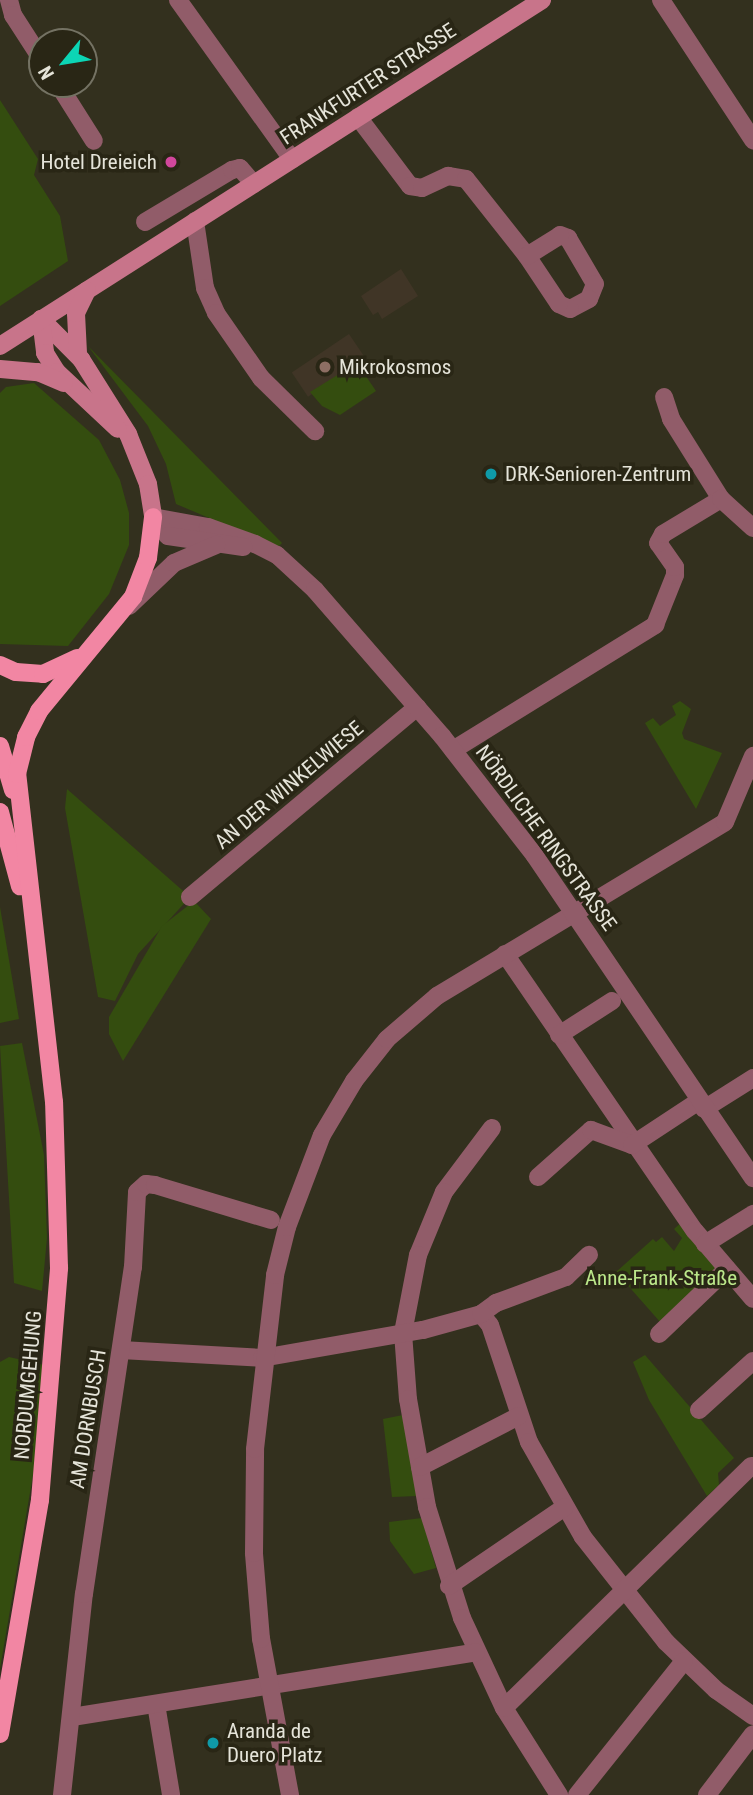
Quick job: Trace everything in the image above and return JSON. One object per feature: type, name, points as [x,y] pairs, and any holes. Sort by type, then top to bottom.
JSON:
[{"type":"main road","name":"FRANKFURTER STRASSE","points":[[0,346],[542,0]]},
{"type":"main road","points":[[81,359],[74,330],[79,302],[88,290]]},
{"type":"main road","points":[[19,810],[20,756],[32,723],[121,614],[148,558],[153,517],[148,484],[137,453],[81,359],[41,319]]},
{"type":"main road","points":[[41,319],[45,353],[69,386],[114,425],[137,453]]},
{"type":"main road","points":[[0,369],[38,372],[69,386]]},
{"type":"main road","points":[[0,665],[16,673],[43,674],[92,649]]},
{"type":"main road","points":[[0,747],[19,810],[40,956]]},
{"type":"main road","points":[[0,812],[40,956]]},
{"type":"main road","name":"NORDUMGEHUNG","points":[[0,1734],[40,1500],[58,1320],[58,1154],[40,956]]},
{"type":"street","points":[[9,0],[13,15],[28,38]]},
{"type":"street","points":[[178,0],[292,159]]},
{"type":"street","points":[[661,0],[753,140]]},
{"type":"street","points":[[67,98],[94,141]]},
{"type":"street","points":[[358,117],[410,186],[422,188],[447,176],[466,179],[527,256]]},
{"type":"street","points":[[145,222],[232,170],[240,168],[254,184]]},
{"type":"street","points":[[195,221],[205,288],[216,313],[261,378],[315,431]]},
{"type":"street","points":[[664,397],[671,419],[721,499],[753,528]]},
{"type":"street","points":[[453,750],[655,625],[675,575],[675,567],[660,548],[659,538],[721,499]]},
{"type":"street","points":[[153,517],[167,536],[270,552]]},
{"type":"street","name":"NÖRDLICHE RINGSTRASSE","points":[[153,517],[208,527],[270,552],[315,590],[453,750],[574,913],[701,1105],[753,1178]]},
{"type":"street","points":[[121,614],[174,563],[218,544]]},
{"type":"street","name":"AN DER WINKELWIESE","points":[[190,897],[417,707]]},
{"type":"street","points":[[290,1795],[267,1686],[254,1553],[262,1358],[287,1227],[338,1105],[395,1032],[437,996],[725,822],[753,757]]},
{"type":"street","points":[[505,954],[632,1145],[705,1244],[753,1298]]},
{"type":"street","points":[[559,1035],[612,1001]]},
{"type":"street","points":[[632,1145],[753,1078]]},
{"type":"street","points":[[538,1177],[591,1130],[608,1108]]},
{"type":"street","points":[[492,1128],[467,1158],[433,1215],[408,1287],[403,1333],[420,1467],[449,1586],[476,1652],[504,1708],[559,1795]]},
{"type":"street","points":[[591,1130],[632,1145]]},
{"type":"street","name":"AM DORNBUSCH","points":[[62,1795],[84,1594],[121,1350],[140,1187],[155,1185],[271,1220]]},
{"type":"street","points":[[705,1244],[753,1214]]},
{"type":"street","points":[[121,1350],[262,1358],[403,1333],[481,1314],[496,1303],[566,1277],[589,1255]]},
{"type":"street","points":[[659,1334],[727,1269]]},
{"type":"street","points":[[481,1314],[490,1325],[519,1416],[565,1507],[621,1591],[684,1661],[753,1716]]},
{"type":"street","points":[[699,1409],[753,1361]]},
{"type":"street","points":[[420,1467],[519,1416]]},
{"type":"street","points":[[504,1708],[751,1466]]},
{"type":"street","points":[[449,1586],[565,1507]]},
{"type":"street","points":[[72,1717],[476,1652]]},
{"type":"street","points":[[577,1795],[684,1661]]},
{"type":"street","points":[[156,1704],[171,1795]]},
{"type":"street","points":[[707,1795],[753,1734]]},
{"type":"shaded area","name":"Mikrokosmos","points":[[401,269],[418,296],[382,319],[378,312],[373,315],[361,296]]},
{"type":"shaded area","name":"Mikrokosmos","points":[[349,334],[365,358],[308,397],[292,373]]},
{"type":"green space","points":[[0,100],[38,159],[34,175],[60,216],[68,261],[0,306]]},
{"type":"green space","points":[[88,346],[282,543],[278,547],[176,504],[166,464],[148,426]]},
{"type":"green space","points":[[357,363],[376,391],[340,415],[322,406],[310,392]]},
{"type":"green space","points":[[34,383],[99,440],[120,480],[129,513],[129,545],[109,594],[68,646],[0,644],[0,393],[6,387]]},
{"type":"green space","points":[[680,701],[691,709],[682,733],[684,739],[722,753],[696,809],[645,723],[653,718],[660,726],[676,715],[672,706]]},
{"type":"green space","points":[[67,789],[190,897],[138,954],[115,1001],[98,997],[65,808]]},
{"type":"green space","points":[[194,901],[211,919],[123,1061],[109,1034],[109,1017],[162,926]]},
{"type":"green space","points":[[0,907],[19,1019],[0,1023]]},
{"type":"green space","points":[[22,1043],[44,1155],[47,1238],[42,1291],[14,1283],[0,1046]]},
{"type":"green space","name":"Anne-Frank-Straße","points":[[683,1221],[720,1269],[661,1323],[616,1272],[653,1239],[656,1242],[662,1237],[674,1251],[682,1238],[674,1229]]},
{"type":"green space","points":[[645,1355],[734,1458],[718,1473],[719,1485],[707,1496],[649,1400],[633,1362]]},
{"type":"green space","points":[[9,1357],[44,1365],[34,1469],[0,1669],[0,1362]]},
{"type":"green space","points":[[403,1415],[417,1496],[392,1497],[383,1419]]},
{"type":"green space","points":[[422,1518],[436,1568],[414,1574],[390,1541],[389,1522]]},
{"type":"place","name":"Hotel Dreieich","points":[[171,162]]},
{"type":"place","name":"Mikrokosmos","points":[[325,367]]},
{"type":"place","name":"DRK-Senioren-Zentrum","points":[[491,474]]},
{"type":"place","name":"Aranda de Duero Platz","points":[[213,1743]]}]
